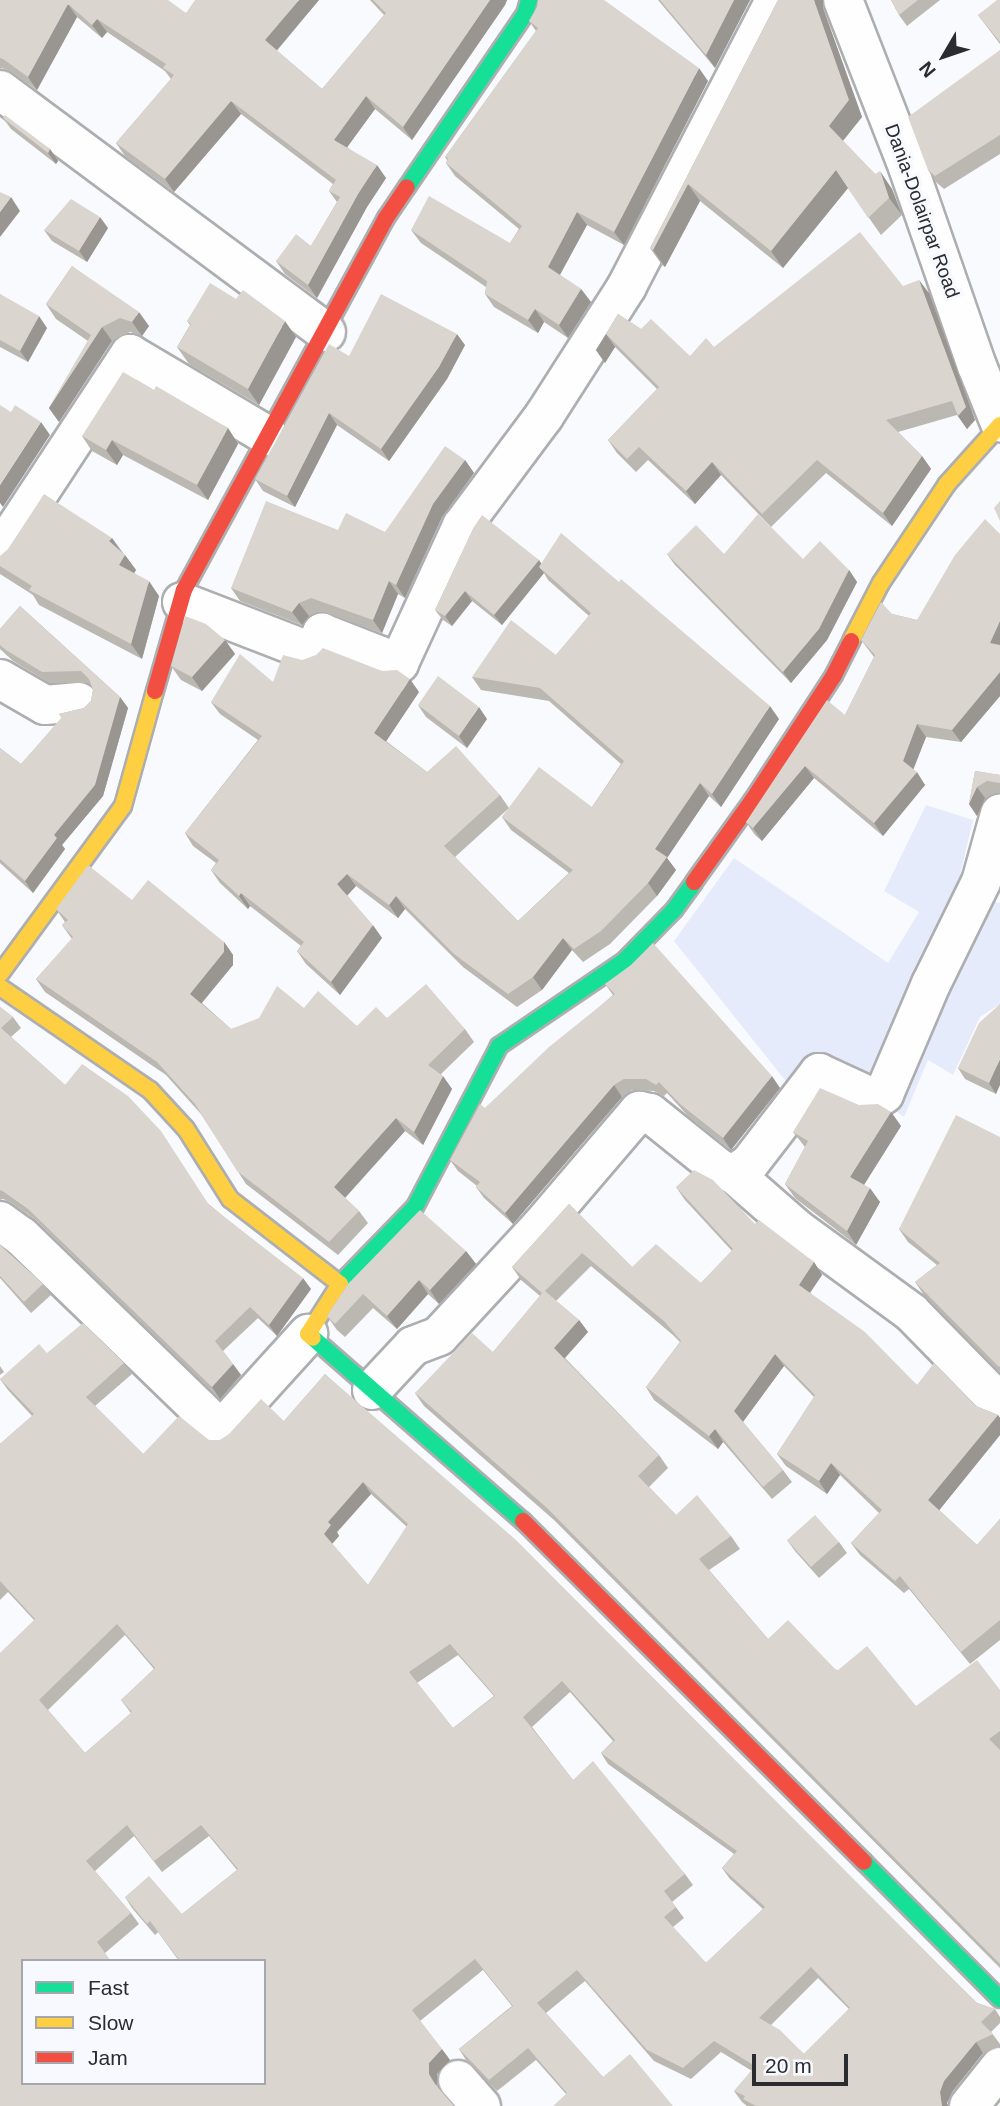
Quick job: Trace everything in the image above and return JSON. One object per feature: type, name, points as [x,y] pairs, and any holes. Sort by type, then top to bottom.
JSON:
[{"type":"street","points":[[0,974],[123,806],[184,590],[386,218],[526,14],[528,0]]},
{"type":"street","points":[[182,602],[309,652],[315,648],[322,633],[398,663],[462,526],[544,416],[627,286],[775,0]]},
{"type":"street","name":"Dania-Dolairpar Road","points":[[842,0],[908,167],[977,366],[1000,424]]},
{"type":"street","points":[[0,90],[326,332]]},
{"type":"street","points":[[0,552],[130,354],[268,436]]},
{"type":"street","points":[[0,1221],[21,1236],[220,1430],[308,1334],[340,1284],[415,1207],[499,1046],[624,961],[674,910],[752,801],[834,675],[881,583],[947,484],[1000,424]]},
{"type":"street","points":[[0,679],[45,705],[79,702]]},
{"type":"street","points":[[734,1174],[749,1164],[819,1073],[877,1099],[884,1094],[931,985],[981,882],[1000,814]]},
{"type":"street","points":[[0,987],[150,1090],[186,1129],[230,1199],[340,1284]]},
{"type":"street","points":[[372,1390],[413,1346],[439,1336],[540,1227],[639,1111],[650,1113],[720,1169],[734,1174],[797,1230],[912,1313],[1000,1403]]},
{"type":"street","points":[[308,1334],[539,1535],[1000,1999]]},
{"type":"street","points":[[969,2106],[1000,2067]]},
{"type":"shaded area","points":[[926,805],[973,820],[956,892],[1000,903],[1000,1004],[980,1017],[953,1075],[928,1060],[904,1117],[841,1069],[812,1114],[674,941],[734,858],[888,963],[919,912],[884,891]]},
{"type":"building","points":[[0,0],[168,0],[186,13],[195,0],[299,0],[265,40],[322,89],[386,13],[373,0],[490,0],[403,127],[366,96],[334,140],[377,165],[308,285],[276,261],[296,234],[311,246],[340,197],[329,191],[336,180],[231,101],[165,179],[116,143],[174,75],[163,68],[166,64],[97,19],[92,25],[68,4],[28,77],[0,58]]},
{"type":"building","points":[[538,0],[604,0],[699,68],[614,232],[577,212],[548,267],[581,289],[559,325],[535,309],[528,320],[485,294],[487,281],[411,230],[429,196],[510,243],[522,226],[446,163],[448,158],[445,157],[538,28],[529,21]]},
{"type":"building","points":[[660,0],[734,0],[706,55]]},
{"type":"building","points":[[778,0],[814,0],[849,100],[829,126],[875,174],[880,171],[889,198],[868,218],[836,170],[771,251],[688,184],[653,250],[650,248]]},
{"type":"building","points":[[891,0],[918,0],[899,15]]},
{"type":"building","points":[[1000,0],[1000,42],[978,15]]},
{"type":"building","points":[[1000,50],[1000,135],[935,176],[928,170],[908,117]]},
{"type":"building","points":[[5,115],[50,149],[48,153],[3,118]]},
{"type":"building","points":[[0,192],[11,197],[0,212]]},
{"type":"building","points":[[71,199],[100,217],[79,251],[44,230]]},
{"type":"building","points":[[860,232],[903,286],[919,280],[966,407],[958,416],[952,401],[886,420],[922,456],[883,513],[817,460],[762,514],[712,462],[686,491],[639,447],[627,459],[608,440],[659,387],[606,334],[596,350],[618,314],[641,329],[651,319],[690,356],[706,338],[714,347]]},
{"type":"building","points":[[72,266],[139,312],[132,322],[120,318],[102,327],[49,408],[91,335],[46,304]]},
{"type":"building","points":[[210,283],[236,299],[243,290],[285,321],[248,389],[177,347],[191,324],[187,321]]},
{"type":"building","points":[[0,294],[39,316],[20,351],[0,340]]},
{"type":"building","points":[[381,294],[457,334],[439,367],[381,449],[329,413],[287,496],[255,479],[329,344],[349,356]]},
{"type":"building","points":[[123,372],[154,390],[156,386],[228,428],[197,485],[112,440],[106,450],[82,436]]},
{"type":"building","points":[[0,405],[11,412],[15,405],[41,422],[0,485]]},
{"type":"building","points":[[445,446],[465,460],[433,504],[396,585],[389,581],[373,620],[311,598],[299,603],[292,612],[231,588],[266,501],[338,530],[346,513],[385,532]]},
{"type":"building","points":[[44,494],[112,538],[109,541],[125,555],[119,565],[149,581],[131,644],[29,590],[32,586],[0,566],[0,556],[8,549]]},
{"type":"building","points":[[1000,501],[1000,521],[994,508]]},
{"type":"building","points":[[758,514],[803,559],[820,541],[849,570],[819,629],[783,672],[667,554],[696,525],[724,554]]},
{"type":"building","points":[[482,515],[539,560],[494,615],[465,591],[445,616],[435,610]]},
{"type":"building","points":[[985,519],[1000,534],[1000,621],[990,643],[1000,645],[1000,672],[952,730],[917,724],[903,761],[917,772],[874,823],[805,766],[753,828],[746,822],[827,700],[845,715],[875,655],[861,640],[881,602],[892,614],[917,620],[955,555]]},
{"type":"building","points":[[561,533],[619,582],[621,579],[770,706],[712,794],[700,783],[655,849],[667,857],[648,883],[601,931],[574,949],[563,938],[533,977],[508,994],[454,954],[396,896],[389,905],[347,874],[337,884],[373,925],[331,982],[297,951],[304,942],[241,893],[239,896],[211,870],[219,860],[185,833],[262,736],[211,702],[240,654],[273,682],[283,655],[302,660],[316,655],[323,648],[382,671],[397,670],[410,679],[374,733],[427,772],[456,746],[500,795],[444,846],[518,921],[573,870],[502,817],[539,767],[592,807],[624,761],[540,688],[472,677],[511,620],[556,655],[591,613],[539,567]]},
{"type":"building","points":[[20,606],[120,697],[95,785],[54,835],[57,838],[25,881],[0,859],[0,748],[21,764],[62,717],[59,714],[84,708],[91,701],[93,690],[89,679],[81,671],[42,672],[0,645],[0,629]]},
{"type":"building","points":[[185,616],[206,624],[225,640],[192,677],[171,666]]},
{"type":"building","points":[[438,676],[479,707],[459,736],[418,705]]},
{"type":"building","points":[[975,771],[1000,775],[1000,783],[987,781],[977,787],[969,804]]},
{"type":"building","points":[[88,865],[132,900],[148,880],[224,942],[224,952],[190,994],[231,1029],[259,1018],[277,986],[304,1008],[318,991],[357,1026],[376,1007],[387,1018],[426,984],[465,1029],[428,1065],[443,1076],[414,1132],[396,1118],[334,1187],[359,1211],[329,1242],[237,1171],[195,1104],[157,1062],[36,979],[73,937],[62,925],[68,920],[56,909]]},
{"type":"building","points":[[653,943],[772,1076],[723,1138],[680,1104],[659,1082],[656,1085],[646,1079],[624,1079],[614,1085],[505,1213],[476,1187],[480,1182],[450,1160],[480,1104],[485,1108],[549,1047],[615,994],[605,984],[631,965]]},
{"type":"building","points":[[1000,1004],[1000,1059],[989,1083],[958,1068],[979,1023]]},
{"type":"building","points":[[0,1007],[13,1017],[1,1028],[65,1085],[82,1064],[128,1096],[161,1131],[209,1205],[303,1278],[269,1325],[250,1307],[215,1341],[233,1364],[212,1387],[28,1209],[0,1190]]},
{"type":"building","points":[[820,1088],[859,1105],[878,1104],[891,1112],[850,1177],[870,1188],[847,1231],[785,1184],[808,1141],[793,1132]]},
{"type":"building","points":[[956,1115],[1000,1137],[999,1367],[915,1282],[940,1263],[899,1229]]},
{"type":"building","points":[[694,1170],[713,1180],[755,1224],[759,1220],[814,1262],[799,1285],[865,1332],[917,1385],[934,1363],[976,1406],[998,1415],[928,1500],[977,1545],[1000,1519],[1000,1620],[961,1652],[900,1576],[895,1581],[851,1543],[882,1510],[831,1463],[819,1481],[777,1454],[815,1395],[775,1354],[734,1411],[783,1470],[763,1487],[715,1429],[709,1436],[646,1387],[681,1341],[665,1322],[582,1253],[545,1291],[579,1320],[554,1348],[659,1455],[638,1476],[676,1515],[697,1495],[731,1536],[699,1559],[768,1639],[788,1620],[837,1671],[867,1646],[916,1706],[977,1660],[1000,1690],[1000,1731],[989,1739],[1000,1750],[1000,1964],[546,1507],[415,1393],[472,1333],[493,1352],[542,1293],[512,1267],[569,1204],[632,1267],[656,1244],[701,1283],[733,1249],[676,1187]]},
{"type":"building","points":[[420,1210],[466,1251],[430,1290],[419,1280],[387,1316],[363,1294],[335,1324],[327,1316],[348,1284]]},
{"type":"building","points":[[0,1245],[43,1284],[24,1302],[0,1276]]},
{"type":"building","points":[[83,1323],[124,1363],[86,1397],[143,1454],[179,1416],[209,1440],[220,1440],[229,1434],[261,1399],[284,1421],[325,1374],[516,1540],[977,2003],[995,2009],[981,2022],[993,2034],[976,2042],[944,2081],[940,2092],[942,2106],[756,2106],[734,2091],[755,2066],[714,2041],[683,2068],[647,2050],[577,1970],[537,2003],[603,2077],[630,2054],[673,2106],[553,2106],[567,2093],[528,2048],[489,2080],[459,2049],[513,2006],[475,1959],[412,2010],[442,2049],[429,2063],[429,2074],[454,2106],[0,2106],[0,1653],[35,1619],[0,1581],[0,1444],[34,1414],[0,1379],[39,1344],[47,1353]],"holes":[[[363,1482],[408,1524],[368,1585],[324,1534],[331,1525],[328,1522]],[[117,1624],[155,1668],[121,1700],[132,1712],[85,1753],[39,1700]],[[450,1644],[495,1696],[453,1728],[409,1672]],[[562,1681],[615,1740],[601,1753],[737,1851],[722,1868],[765,1907],[706,1963],[664,1917],[676,1907],[664,1891],[685,1874],[593,1761],[573,1780],[523,1717]],[[127,1825],[154,1861],[201,1825],[238,1869],[182,1914],[149,1876],[125,1897],[147,1924],[150,1921],[178,1959],[266,1959],[266,2085],[21,2085],[21,1959],[110,1959],[97,1942],[131,1913],[86,1861]],[[811,1967],[850,2008],[804,2054],[780,2030],[759,2018]]]},
{"type":"building","points":[[815,1515],[839,1542],[811,1567],[787,1540]]},
{"type":"traffic: fast","points":[[407,187],[525,14],[529,0]]},
{"type":"traffic: fast","points":[[340,1284],[415,1207],[499,1046],[624,961],[674,910],[694,882]]},
{"type":"traffic: fast","points":[[313,1338],[523,1521]]},
{"type":"traffic: fast","points":[[864,1862],[1000,1999]]},
{"type":"traffic: slow","points":[[851,641],[881,583],[947,484],[1000,425]]},
{"type":"traffic: slow","points":[[0,974],[123,806],[155,691]]},
{"type":"traffic: slow","points":[[0,987],[150,1090],[186,1129],[230,1199],[340,1284],[308,1334],[313,1338]]},
{"type":"traffic: jam","points":[[155,691],[184,590],[386,218],[407,187]]},
{"type":"traffic: jam","points":[[694,882],[752,801],[834,675],[851,641]]},
{"type":"traffic: jam","points":[[523,1521],[864,1862]]}]
